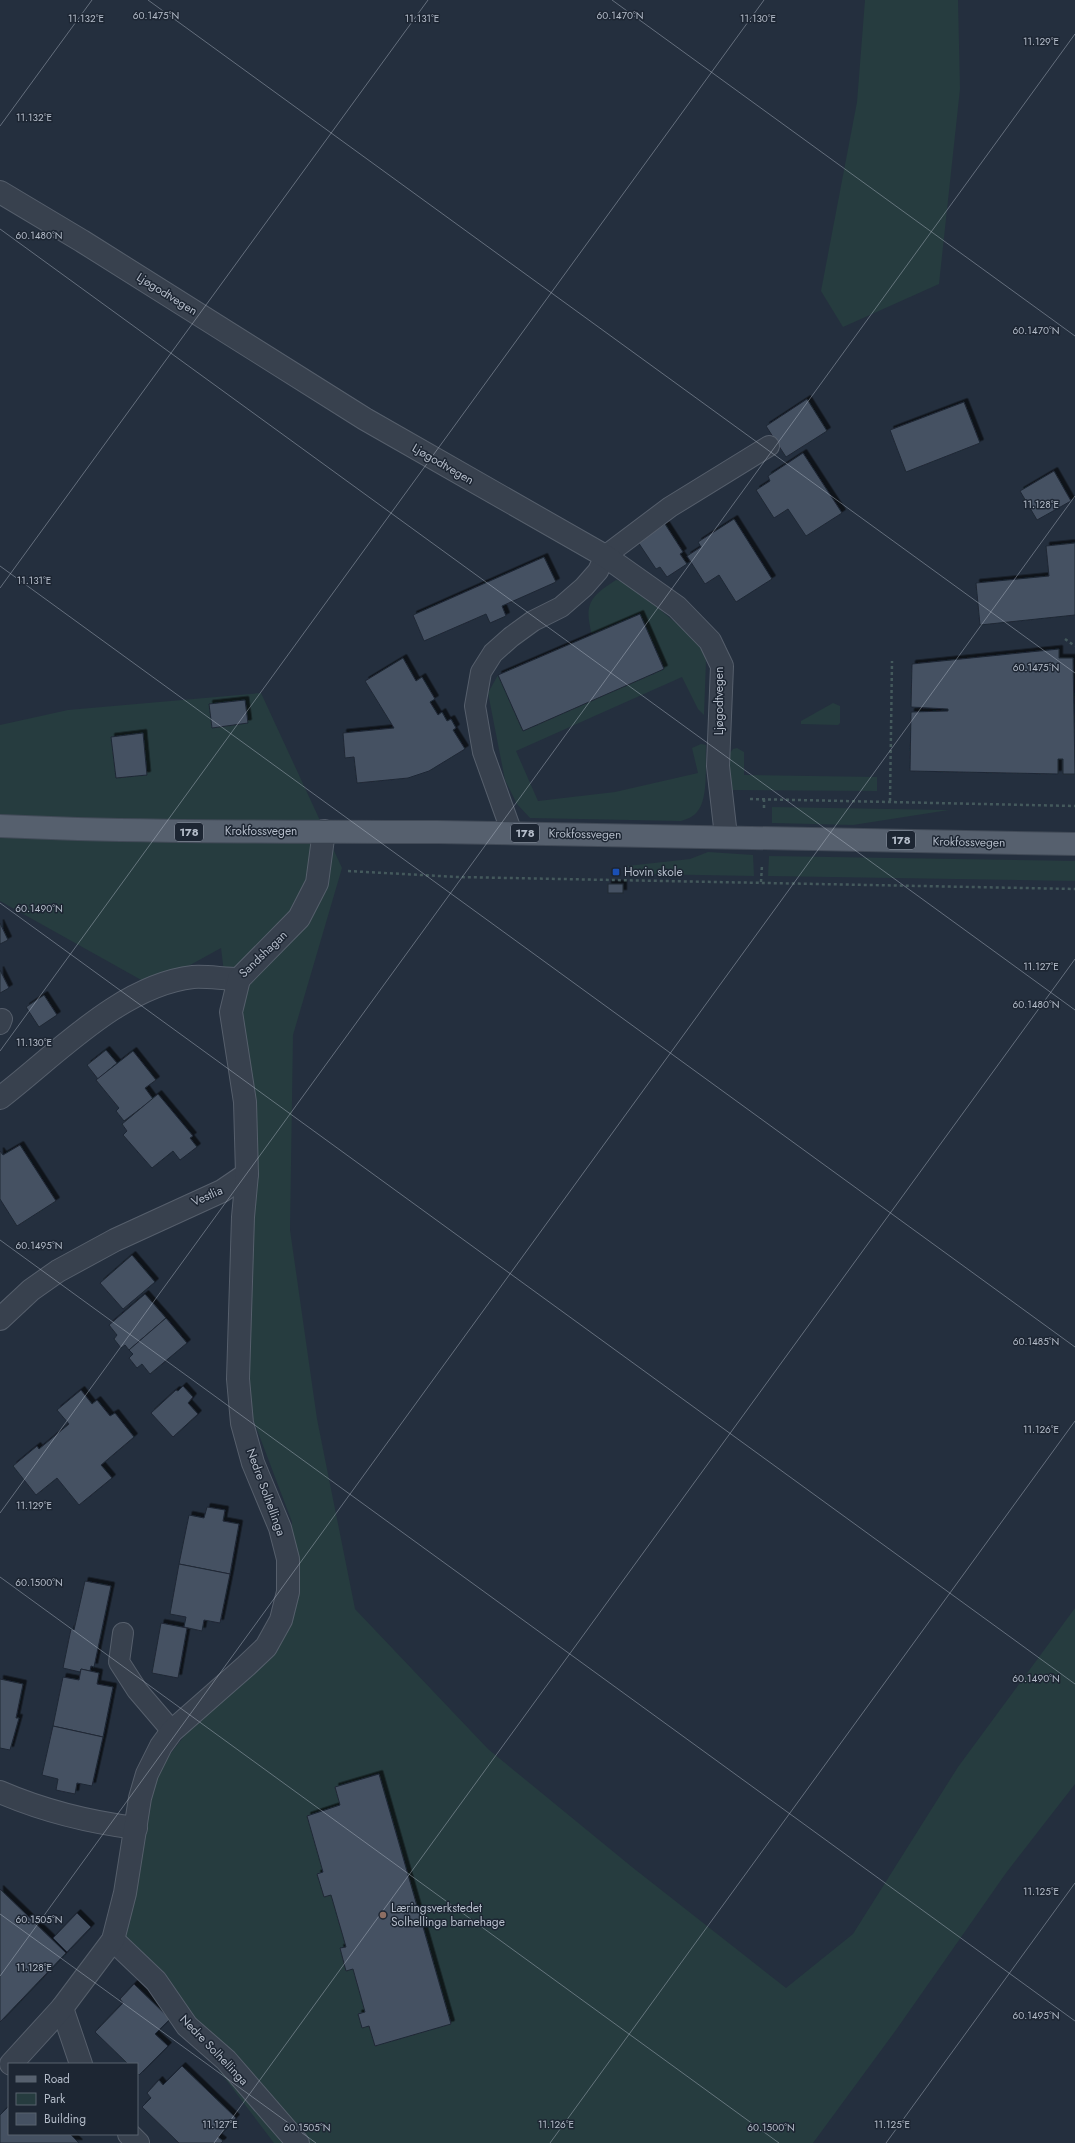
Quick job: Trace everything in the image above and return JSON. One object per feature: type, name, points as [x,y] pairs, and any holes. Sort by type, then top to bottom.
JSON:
[{"type":"main road","name":"Krokfossvegen","points":[[0,826],[180,832],[324,831],[512,833],[1075,844]]},
{"type":"street","name":"Ljøgodtvegen","points":[[0,192],[82,241],[365,419],[605,556],[677,607],[710,641],[722,666],[718,766],[726,836]]},
{"type":"street","name":"Sandshagan","points":[[0,1098],[94,1022],[130,998],[157,985],[194,977],[238,979],[300,918],[317,883],[324,831]]},
{"type":"street","points":[[238,979],[231,1012],[245,1102],[246,1174]]},
{"type":"street","name":"Vestlia","points":[[0,1319],[31,1290],[58,1271],[122,1236],[222,1191],[246,1174]]},
{"type":"street","name":"Nedre Solhellinga","points":[[12,2063],[62,2008],[114,1940],[125,1893],[140,1798],[147,1774],[161,1746],[172,1731],[266,1647],[281,1620],[288,1592],[288,1559],[280,1528],[253,1463],[242,1423],[238,1379],[243,1217],[246,1174]]},
{"type":"street","points":[[0,1792],[44,1810],[104,1824],[136,1828]]},
{"type":"street","name":"Nedre Solhellinga","points":[[114,1940],[156,1981],[187,2026],[226,2060],[298,2143]]},
{"type":"street","points":[[62,2008],[81,2063]]},
{"type":"street","points":[[0,2076],[8,2067]]},
{"type":"street","points":[[130,2135],[138,2143]]},
{"type":"lane","points":[[512,833],[482,752],[475,706],[481,672],[493,653],[511,637],[533,621],[560,607],[584,587],[598,571],[605,556],[670,508],[769,446]]},
{"type":"lane","points":[[123,1632],[119,1662],[137,1690],[172,1731]]},
{"type":"path","points":[[1065,639],[1075,646]]},
{"type":"path","points":[[890,801],[892,661]]},
{"type":"path","points":[[722,798],[890,801],[966,805],[1075,806]]},
{"type":"path","points":[[318,870],[458,877],[1075,889]]},
{"type":"green space","points":[[865,0],[958,0],[960,89],[939,284],[843,327],[821,291],[857,102]]},
{"type":"green space","points":[[616,580],[627,582],[701,644],[706,661],[704,715],[698,709],[682,677],[516,751],[538,801],[615,792],[698,773],[692,748],[701,744],[706,745],[705,790],[701,806],[694,815],[681,821],[530,818],[517,804],[505,780],[488,693],[498,675],[523,731],[664,669],[640,614],[592,635],[589,616],[591,603],[594,597]]},
{"type":"green space","points":[[261,693],[342,868],[293,1035],[290,1230],[317,1419],[355,1609],[488,1749],[632,1867],[786,1988],[853,1934],[958,1767],[1075,1608],[1075,1784],[1006,1873],[896,2030],[813,2143],[274,2143],[167,2002],[122,1939],[153,1776],[217,1694],[282,1631],[292,1522],[250,1411],[237,1078],[221,948],[152,986],[0,901],[0,725],[68,710]]},
{"type":"green space","points":[[833,703],[840,706],[840,723],[838,725],[801,724],[801,721]]},
{"type":"green space","points":[[737,748],[744,752],[744,775],[877,777],[877,791],[730,790],[730,753],[733,749]]},
{"type":"green space","points":[[772,807],[949,810],[853,825],[772,823]]},
{"type":"green space","points":[[708,852],[753,855],[754,876],[646,874],[636,872],[627,866],[690,859]]},
{"type":"green space","points":[[769,856],[1075,861],[1075,881],[768,876]]},
{"type":"building","points":[[807,399],[827,431],[786,457],[766,426]]},
{"type":"building","points":[[964,402],[980,443],[906,472],[890,430]]},
{"type":"building","points":[[803,453],[842,513],[806,536],[788,509],[774,518],[756,490],[770,481],[768,476]]},
{"type":"building","points":[[1054,471],[1071,501],[1037,520],[1020,491]]},
{"type":"building","points":[[734,519],[772,579],[736,602],[719,575],[705,584],[687,556],[701,547],[698,542]]},
{"type":"building","points":[[665,524],[683,552],[680,554],[687,564],[667,577],[660,567],[656,569],[638,542]]},
{"type":"building","points":[[1075,543],[1075,615],[980,625],[976,583],[1049,576],[1046,546]]},
{"type":"building","points":[[544,557],[556,582],[502,606],[506,616],[490,623],[486,614],[424,641],[413,615]]},
{"type":"building","points":[[640,614],[664,669],[523,731],[498,675]]},
{"type":"building","points":[[1059,649],[1059,658],[1073,658],[1075,774],[1063,774],[1063,759],[1058,759],[1058,774],[910,771],[911,712],[948,711],[948,709],[911,707],[912,664]]},
{"type":"building","points":[[403,658],[416,681],[422,677],[435,699],[430,702],[438,715],[442,712],[447,721],[451,719],[456,728],[453,730],[465,749],[429,771],[408,778],[357,783],[354,757],[345,758],[343,733],[394,728],[365,681]]},
{"type":"building","points":[[245,700],[248,723],[212,728],[209,704]]},
{"type":"building","points":[[143,733],[147,775],[116,778],[111,737]]},
{"type":"building","points":[[608,884],[623,884],[623,893],[608,893]]},
{"type":"building","points":[[0,923],[8,940],[0,944]]},
{"type":"building","points":[[0,970],[9,988],[0,993]]},
{"type":"building","points":[[44,995],[57,1015],[39,1027],[26,1007]]},
{"type":"building","points":[[106,1050],[117,1063],[98,1079],[87,1065]]},
{"type":"building","points":[[133,1051],[156,1080],[145,1088],[153,1099],[124,1121],[116,1111],[119,1108],[96,1080]]},
{"type":"building","points":[[158,1094],[193,1136],[190,1138],[197,1147],[180,1160],[173,1151],[152,1168],[123,1135],[127,1131],[122,1124]]},
{"type":"building","points":[[20,1145],[56,1201],[17,1226],[0,1199],[0,1151],[3,1155]]},
{"type":"building","points":[[132,1255],[155,1282],[123,1309],[100,1283]]},
{"type":"building","points":[[145,1294],[166,1318],[129,1350],[125,1345],[121,1348],[114,1339],[117,1335],[109,1325]]},
{"type":"building","points":[[166,1318],[187,1343],[150,1374],[142,1364],[137,1368],[129,1358],[133,1354],[129,1350]]},
{"type":"building","points":[[183,1386],[193,1397],[188,1403],[198,1414],[173,1437],[151,1413],[176,1390],[178,1391]]},
{"type":"building","points":[[81,1390],[92,1404],[97,1400],[110,1416],[115,1413],[134,1437],[101,1465],[112,1478],[79,1505],[57,1478],[36,1495],[13,1466],[37,1446],[39,1449],[69,1424],[57,1410]]},
{"type":"building","points":[[207,1507],[225,1510],[223,1521],[239,1524],[230,1574],[179,1564],[189,1515],[204,1518]]},
{"type":"building","points":[[179,1564],[230,1574],[220,1623],[204,1620],[202,1631],[184,1627],[186,1617],[170,1614]]},
{"type":"building","points":[[85,1581],[111,1586],[94,1667],[91,1666],[90,1671],[81,1669],[80,1672],[63,1668],[71,1629],[74,1630]]},
{"type":"building","points":[[161,1623],[187,1628],[178,1678],[152,1673]]},
{"type":"building","points":[[81,1669],[99,1673],[97,1684],[113,1687],[103,1737],[53,1726],[63,1677],[79,1680]]},
{"type":"building","points":[[0,1679],[23,1684],[16,1718],[19,1718],[10,1750],[0,1748]]},
{"type":"building","points":[[53,1726],[103,1737],[92,1786],[77,1783],[75,1794],[56,1790],[58,1779],[42,1775]]},
{"type":"building","points":[[379,1774],[451,2024],[375,2046],[369,2026],[362,2028],[358,2014],[365,2012],[353,1969],[346,1971],[340,1948],[346,1947],[331,1895],[324,1897],[317,1874],[323,1872],[307,1816],[340,1805],[335,1787]]},
{"type":"building","points":[[0,1889],[66,1953],[0,2022]]},
{"type":"building","points":[[77,1913],[91,1927],[67,1952],[53,1938]]},
{"type":"building","points":[[134,1984],[170,2019],[155,2034],[168,2046],[139,2075],[138,2063],[127,2063],[95,2032],[123,2003],[120,1999]]},
{"type":"building","points":[[182,2066],[236,2118],[218,2137],[223,2141],[221,2143],[179,2143],[142,2107],[151,2098],[147,2093],[159,2080],[163,2085]]},
{"type":"building","points":[[8,2107],[8,2135],[71,2135],[79,2143],[0,2143],[0,2115]]},
{"type":"place","name":"Hovin skole","points":[[616,872]]},
{"type":"place","name":"Læringsverkstedet Solhellinga barnehage","points":[[383,1915]]}]
